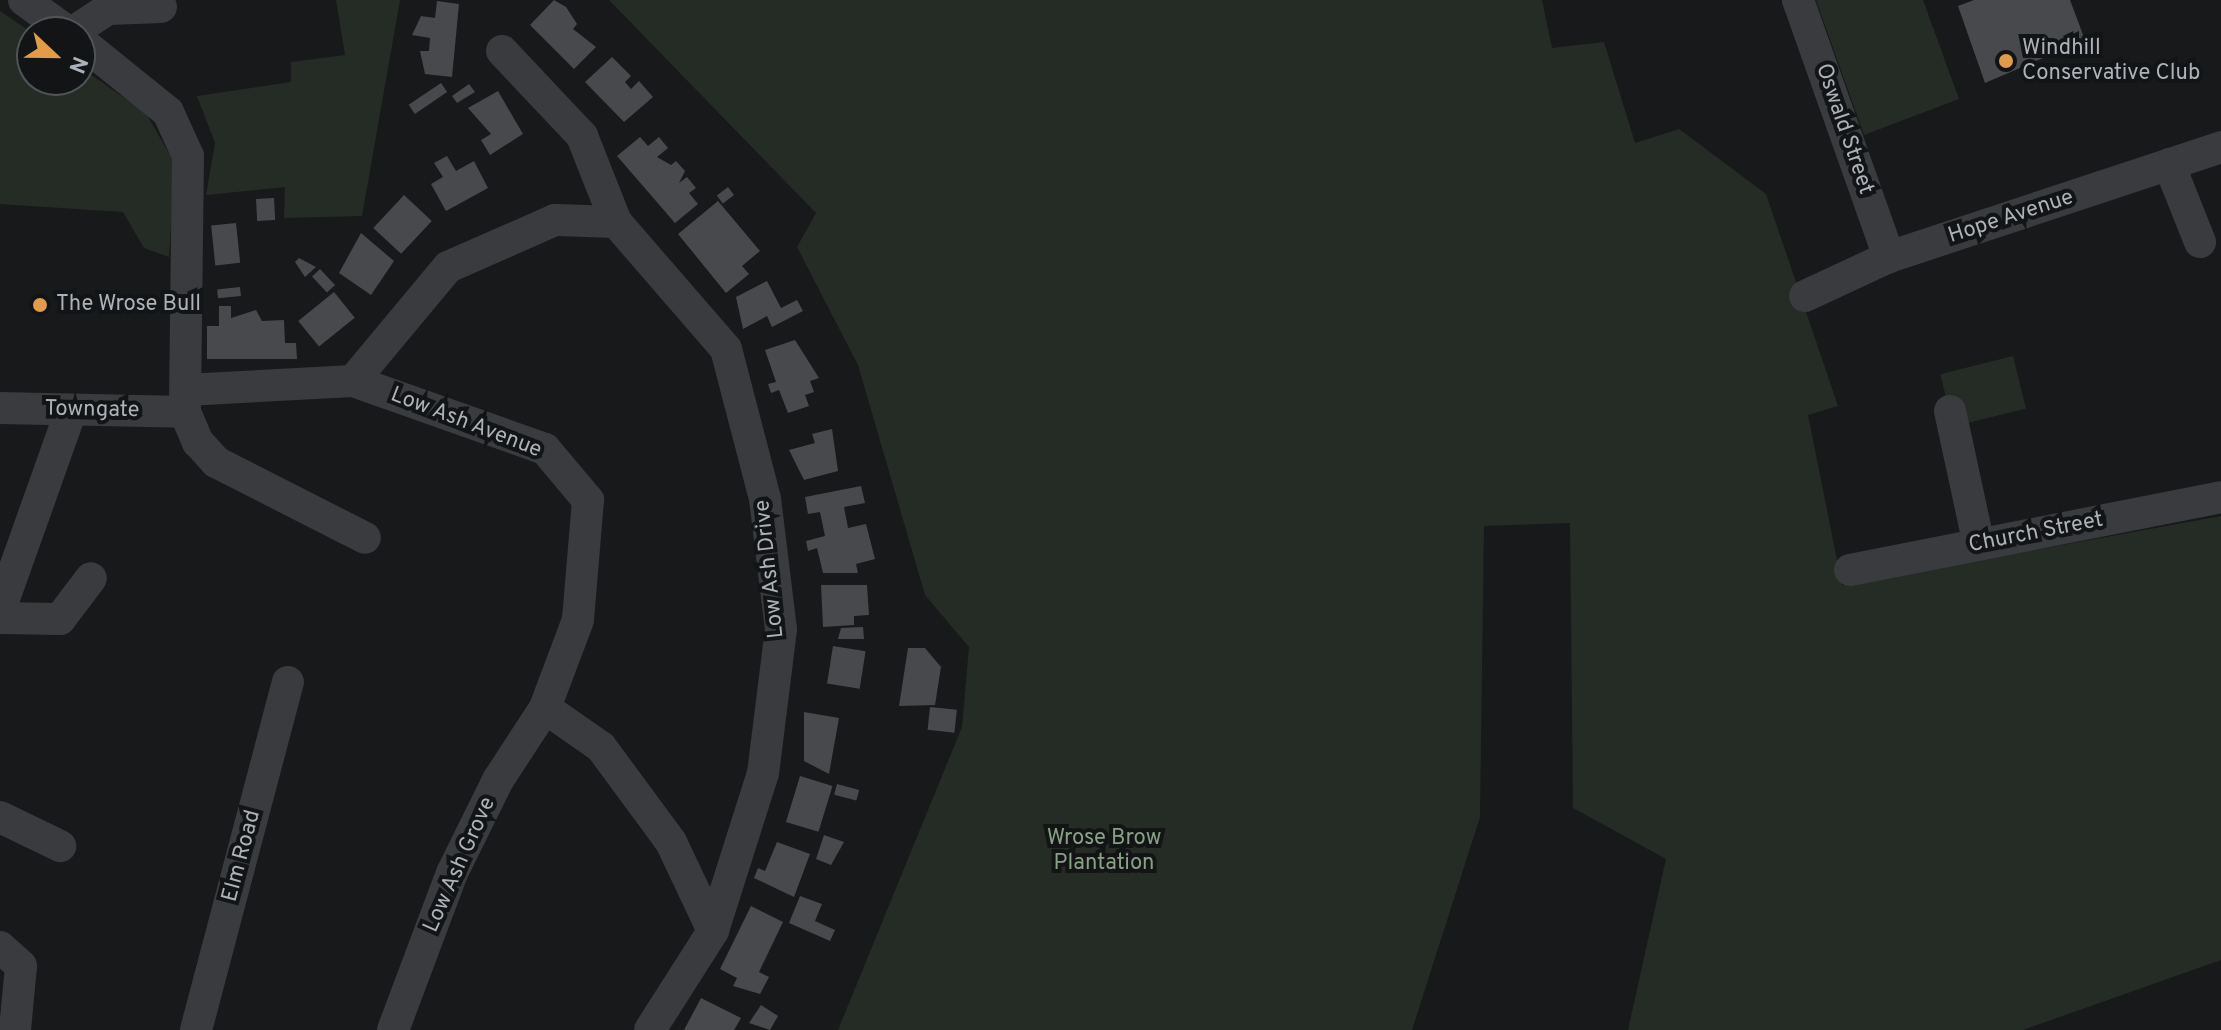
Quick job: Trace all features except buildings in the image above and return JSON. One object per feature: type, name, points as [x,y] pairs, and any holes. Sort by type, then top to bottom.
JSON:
[{"type":"street","points":[[24,0],[47,16]]},
{"type":"street","name":"Oswald Street","points":[[1798,0],[1889,257]]},
{"type":"street","points":[[96,16],[108,9],[161,7]]},
{"type":"street","name":"Low Ash Drive","points":[[502,51],[582,136],[616,222],[726,349],[765,499],[781,629],[763,773],[713,931],[650,1030]]},
{"type":"street","points":[[96,54],[168,112],[188,156],[185,401],[216,462],[365,538]]},
{"type":"street","name":"Hope Avenue","points":[[1805,296],[1889,257],[2221,147]]},
{"type":"street","points":[[2169,164],[2200,242]]},
{"type":"street","points":[[185,401],[353,381],[448,267],[555,220],[616,222]]},
{"type":"street","name":"Low Ash Avenue","points":[[353,381],[545,449],[588,500],[578,620],[545,708]]},
{"type":"street","name":"Towngate","points":[[0,408],[71,411],[185,401]]},
{"type":"street","points":[[0,610],[71,411]]},
{"type":"street","points":[[1950,411],[1979,545]]},
{"type":"street","name":"Church Street","points":[[1850,570],[2221,497]]},
{"type":"street","points":[[0,618],[60,619],[91,578]]},
{"type":"street","name":"Elm Road","points":[[196,1030],[288,682]]},
{"type":"street","points":[[545,708],[601,747],[671,842],[713,931]]},
{"type":"street","name":"Low Ash Grove","points":[[393,1030],[452,873],[498,780],[545,708]]},
{"type":"street","points":[[0,817],[60,846]]},
{"type":"street","points":[[0,947],[21,966],[15,1030]]},
{"type":"green space","points":[[336,0],[400,0],[362,216],[284,218],[285,187],[206,195],[215,143],[197,96],[291,82],[291,62],[345,55]]},
{"type":"green space","name":"Wrose Brow Plantation","points":[[609,0],[1542,0],[1552,48],[1604,42],[1635,143],[1679,129],[1766,194],[1838,406],[1808,415],[1842,585],[2221,516],[2221,960],[2023,1030],[1628,1030],[1666,859],[1573,808],[1570,523],[1484,526],[1480,817],[1412,1030],[838,1030],[962,727],[969,647],[925,595],[858,365],[797,247],[816,213]]},
{"type":"green space","points":[[1816,0],[1923,0],[1959,99],[1864,135]]},
{"type":"green space","points":[[0,11],[16,22],[16,96],[96,96],[96,78],[146,113],[175,164],[169,257],[144,248],[123,212],[0,204]]},
{"type":"green space","points":[[2013,356],[2026,408],[1953,427],[1940,374]]},
{"type":"place","name":"Windhill Conservative Club","points":[[2006,61]]},
{"type":"place","name":"The Wrose Bull","points":[[40,305]]}]
